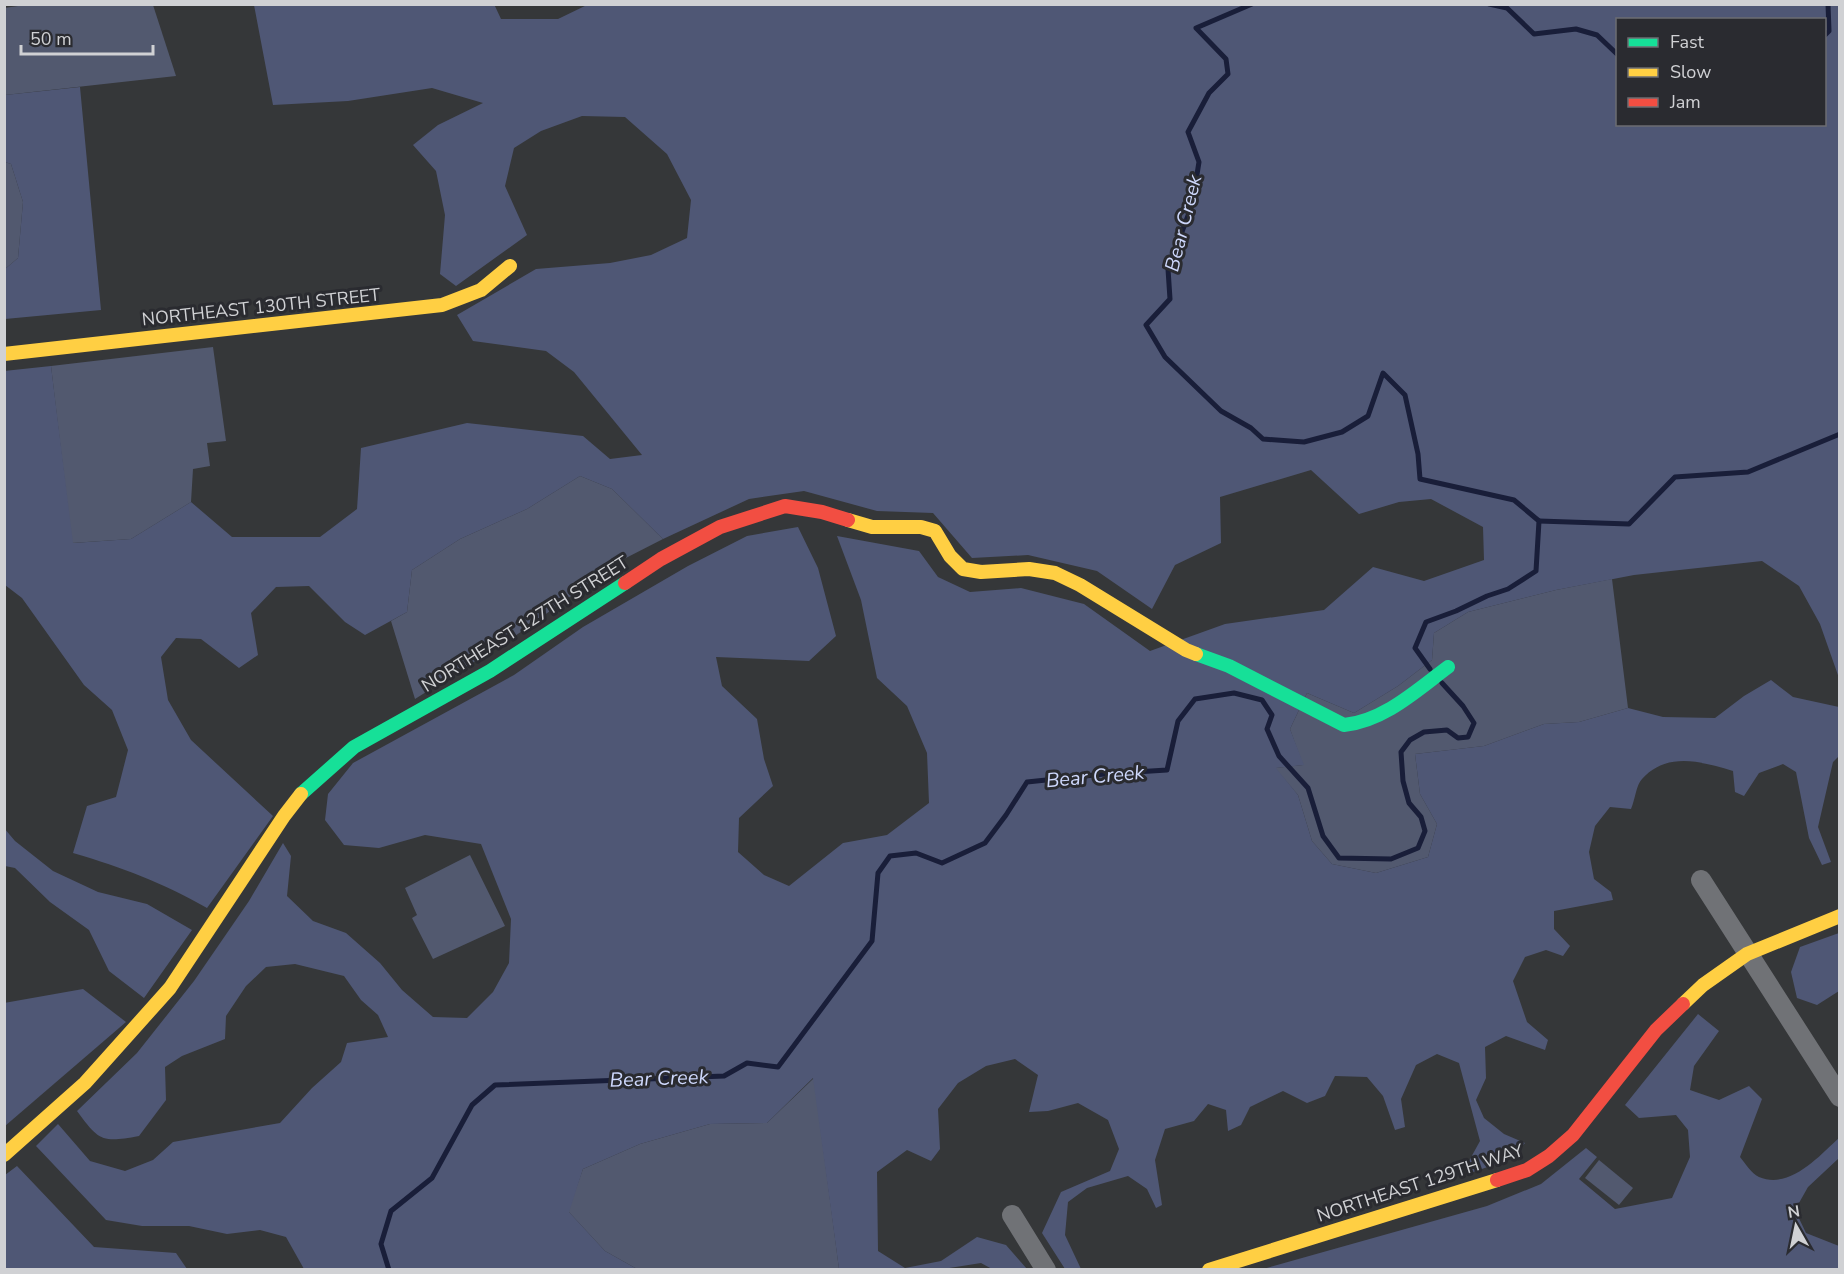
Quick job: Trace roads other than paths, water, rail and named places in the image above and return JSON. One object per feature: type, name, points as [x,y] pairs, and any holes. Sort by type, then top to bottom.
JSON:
[{"type":"street","name":"NORTHEAST 130TH STREET","points":[[4,354],[442,305],[481,290],[510,266]]},
{"type":"street","name":"NORTHEAST 127TH STREET","points":[[4,1155],[85,1083],[163,996],[284,816],[304,790],[327,769],[354,747],[490,671],[661,559],[720,527],[785,506],[822,512],[872,527],[921,527],[935,531],[950,556],[963,568],[981,572],[1029,568],[1055,573],[1080,585],[1186,650],[1206,656],[1283,692],[1344,725],[1353,726],[1364,723],[1448,667]]},
{"type":"street","points":[[1701,880],[1839,1096]]},
{"type":"street","name":"NORTHEAST 129TH WAY","points":[[1209,1269],[1527,1170],[1549,1156],[1573,1136],[1664,1023],[1703,985],[1747,954],[1839,916]]},
{"type":"street","points":[[1012,1215],[1046,1269]]},
{"type":"waterway","name":"Bear Creek","points":[[1252,4],[1196,28],[1226,59],[1228,74],[1209,93],[1188,132],[1199,162],[1192,205],[1168,269],[1170,299],[1146,325],[1165,357],[1221,411],[1251,428],[1263,439],[1304,442],[1342,432],[1368,416],[1383,373],[1405,395],[1418,454],[1420,479],[1514,500],[1539,521],[1536,571],[1508,589],[1426,622],[1415,648],[1430,669]]},
{"type":"waterway","name":"Bear Creek","points":[[1489,4],[1507,8],[1534,34],[1576,29],[1597,35],[1616,53]]},
{"type":"waterway","name":"Bear Creek","points":[[1826,34],[1829,31],[1828,4]]},
{"type":"waterway","points":[[1539,521],[1629,524],[1675,477],[1748,472],[1840,434]]},
{"type":"waterway","name":"Bear Creek","points":[[389,1270],[381,1244],[391,1211],[432,1178],[472,1105],[495,1085],[724,1076],[747,1063],[778,1067],[872,941],[878,873],[890,856],[916,853],[942,863],[985,843],[1027,782],[1167,770],[1178,721],[1195,699],[1234,693],[1262,700],[1272,715],[1267,729],[1279,756],[1308,788],[1323,836],[1339,858],[1391,859],[1418,848],[1425,831],[1421,817],[1409,803],[1403,781],[1401,752],[1410,740],[1424,732],[1447,730],[1458,738],[1468,737],[1474,723],[1463,706],[1442,683]]}]
